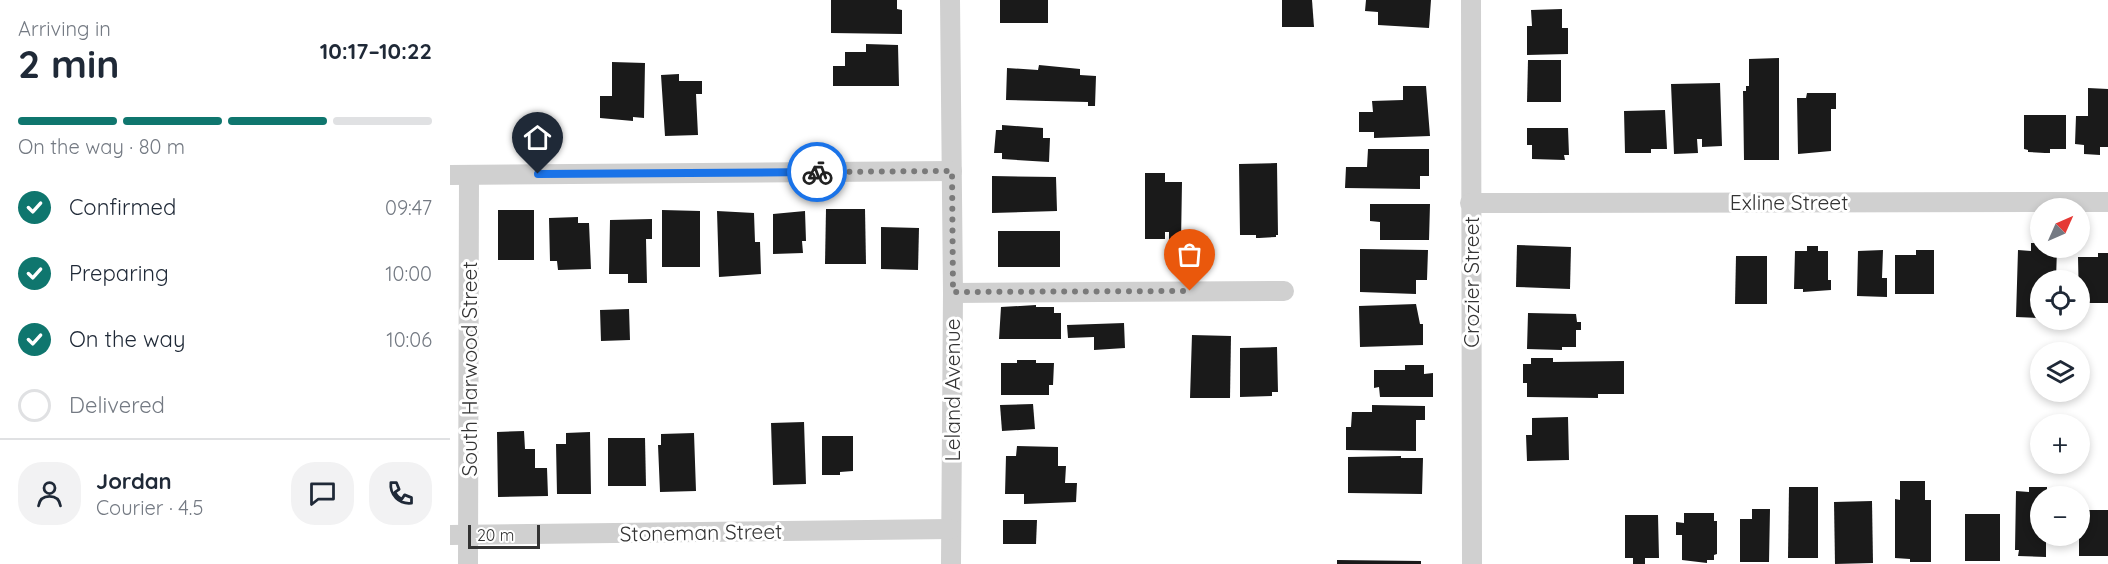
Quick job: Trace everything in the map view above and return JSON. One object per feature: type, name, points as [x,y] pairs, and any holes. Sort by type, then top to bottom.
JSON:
[{"type":"street","name":"Leland Avenue","points":[[950,0],[953,292],[951,564]]},
{"type":"street","name":"Crozier Street","points":[[1471,0],[1472,564]]},
{"type":"street","points":[[460,175],[952,171]]},
{"type":"street","name":"South Harwood Street","points":[[460,175],[459,535],[468,564]]},
{"type":"street","name":"Exline Street","points":[[1470,203],[2108,202]]},
{"type":"street","points":[[953,292],[1284,291]]},
{"type":"street","name":"Stoneman Street","points":[[459,535],[951,529]]},
{"type":"building","points":[[831,0],[897,0],[897,9],[902,10],[902,34],[831,33]]},
{"type":"building","points":[[1000,0],[1048,0],[1048,23],[1000,23]]},
{"type":"building","points":[[1282,0],[1312,0],[1314,27],[1282,27]]},
{"type":"building","points":[[1366,0],[1431,0],[1429,28],[1378,25],[1378,12],[1365,11]]},
{"type":"building","points":[[1562,9],[1562,28],[1568,28],[1568,54],[1527,55],[1527,26],[1532,26],[1531,10]]},
{"type":"building","points":[[866,44],[898,45],[899,86],[833,86],[833,66],[845,66],[845,52],[866,52]]},
{"type":"building","points":[[1779,58],[1779,160],[1744,160],[1743,91],[1746,91],[1746,86],[1749,86],[1749,59]]},
{"type":"building","points":[[1528,60],[1561,60],[1561,102],[1527,102]]},
{"type":"building","points":[[612,62],[645,63],[644,118],[633,117],[633,121],[600,118],[600,96],[612,96]]},
{"type":"building","points":[[1039,65],[1080,69],[1080,75],[1096,76],[1095,106],[1088,106],[1088,102],[1006,100],[1007,68],[1038,70]]},
{"type":"building","points":[[679,74],[679,81],[702,81],[702,94],[696,94],[698,135],[665,136],[661,75]]},
{"type":"building","points":[[1720,83],[1722,146],[1702,147],[1702,139],[1697,139],[1698,153],[1674,154],[1671,84]]},
{"type":"building","points":[[1403,86],[1426,86],[1430,136],[1374,138],[1374,132],[1359,132],[1359,112],[1373,112],[1372,101],[1403,100]]},
{"type":"building","points":[[2088,88],[2108,89],[2108,147],[2100,147],[2100,155],[2084,154],[2084,145],[2075,144],[2076,116],[2088,116]]},
{"type":"building","points":[[1807,93],[1836,93],[1836,109],[1831,109],[1831,151],[1798,154],[1797,98],[1806,98]]},
{"type":"building","points":[[1665,110],[1667,149],[1651,149],[1651,153],[1625,153],[1624,111]]},
{"type":"building","points":[[2024,115],[2066,115],[2066,149],[2050,149],[2050,153],[2045,153],[2028,152],[2024,149]]},
{"type":"building","points":[[1002,125],[1043,128],[1043,138],[1050,138],[1049,162],[1002,159],[1002,153],[994,153],[996,130],[1002,130]]},
{"type":"building","points":[[1527,128],[1568,128],[1569,155],[1564,155],[1565,160],[1532,159],[1532,145],[1527,145]]},
{"type":"building","points":[[1368,149],[1429,149],[1429,176],[1420,176],[1420,189],[1345,188],[1346,167],[1367,167]]},
{"type":"building","points":[[1277,163],[1278,235],[1256,238],[1256,235],[1240,235],[1239,164]]},
{"type":"building","points":[[1145,173],[1165,173],[1165,182],[1182,182],[1181,242],[1169,242],[1169,232],[1165,232],[1165,239],[1145,239]]},
{"type":"building","points":[[992,176],[1056,177],[1057,211],[992,213]]},
{"type":"building","points":[[1370,204],[1430,204],[1429,240],[1380,240],[1380,222],[1370,221]]},
{"type":"building","points":[[826,209],[865,209],[866,264],[825,264]]},
{"type":"building","points":[[498,210],[534,210],[534,260],[498,260]]},
{"type":"building","points":[[662,210],[700,211],[700,267],[662,267]]},
{"type":"building","points":[[717,211],[754,213],[755,242],[760,242],[761,274],[719,277]]},
{"type":"building","points":[[805,211],[806,241],[802,241],[803,253],[773,254],[773,214]]},
{"type":"building","points":[[578,217],[578,223],[589,223],[591,269],[558,270],[557,261],[550,261],[549,218]]},
{"type":"building","points":[[652,219],[652,239],[646,239],[647,283],[628,283],[628,274],[609,274],[610,220]]},
{"type":"building","points":[[881,227],[919,228],[918,270],[881,269]]},
{"type":"building","points":[[998,231],[1060,231],[1060,267],[998,267]]},
{"type":"building","points":[[1517,245],[1571,247],[1570,289],[1516,287]]},
{"type":"building","points":[[1807,246],[1818,246],[1818,251],[1828,251],[1828,280],[1831,280],[1831,290],[1803,292],[1803,289],[1794,289],[1795,251],[1807,251]]},
{"type":"building","points":[[1360,249],[1428,250],[1427,280],[1416,280],[1416,294],[1360,292]]},
{"type":"building","points":[[1883,250],[1882,278],[1887,278],[1887,297],[1857,296],[1858,251]]},
{"type":"building","points":[[1916,250],[1934,250],[1934,294],[1895,294],[1895,255],[1916,255]]},
{"type":"building","points":[[2018,250],[2030,251],[2030,258],[2057,258],[2056,270],[2030,270],[2030,318],[2016,317]]},
{"type":"building","points":[[2098,253],[2108,253],[2108,303],[2090,303],[2090,270],[2078,270],[2078,258],[2098,257]]},
{"type":"building","points":[[1736,256],[1767,256],[1767,304],[1735,304]]},
{"type":"building","points":[[1416,304],[1420,324],[1423,324],[1423,345],[1360,347],[1359,306]]},
{"type":"building","points":[[1036,305],[1036,307],[1054,307],[1054,313],[1061,313],[1061,339],[999,339],[1001,307]]},
{"type":"building","points":[[629,309],[630,340],[601,341],[600,310]]},
{"type":"building","points":[[1528,313],[1576,314],[1577,322],[1581,322],[1581,330],[1576,330],[1576,347],[1562,347],[1562,350],[1527,349]]},
{"type":"building","points":[[1124,323],[1125,348],[1094,350],[1094,337],[1068,338],[1067,325]]},
{"type":"building","points":[[1192,335],[1231,336],[1230,398],[1190,398]]},
{"type":"building","points":[[1277,347],[1278,392],[1272,392],[1272,396],[1240,397],[1240,348]]},
{"type":"building","points":[[1531,358],[1553,358],[1553,362],[1624,361],[1624,394],[1598,394],[1598,398],[1527,397],[1527,383],[1523,383],[1523,364],[1531,364]]},
{"type":"building","points":[[1017,360],[1054,363],[1053,385],[1049,385],[1049,395],[1001,395],[1001,363],[1017,363]]},
{"type":"building","points":[[1405,365],[1424,365],[1424,374],[1433,373],[1433,397],[1380,397],[1379,387],[1374,388],[1374,370],[1405,370]]},
{"type":"building","points":[[1033,404],[1035,429],[1002,431],[1000,405]]},
{"type":"building","points":[[1372,405],[1425,406],[1425,420],[1416,420],[1416,451],[1346,450],[1346,427],[1351,427],[1352,412],[1372,412]]},
{"type":"building","points":[[1568,417],[1569,460],[1527,461],[1526,435],[1532,435],[1532,418]]},
{"type":"building","points":[[804,422],[806,484],[773,485],[771,423]]},
{"type":"building","points":[[524,431],[525,449],[535,449],[535,468],[547,468],[548,496],[498,497],[497,432]]},
{"type":"building","points":[[590,432],[591,494],[557,494],[556,444],[566,444],[566,433]]},
{"type":"building","points":[[694,433],[696,491],[660,492],[658,445],[661,445],[661,434]]},
{"type":"building","points":[[822,436],[853,436],[853,471],[840,472],[840,475],[822,475]]},
{"type":"building","points":[[608,438],[645,438],[646,486],[608,486]]},
{"type":"building","points":[[1017,446],[1058,447],[1058,466],[1066,466],[1065,483],[1077,483],[1076,502],[1024,504],[1024,494],[1005,494],[1006,456],[1016,456]]},
{"type":"building","points":[[1401,456],[1401,458],[1423,458],[1422,494],[1348,493],[1348,457]]},
{"type":"building","points":[[1900,481],[1925,481],[1925,500],[1931,500],[1931,562],[1910,562],[1910,559],[1895,558],[1895,499],[1900,500]]},
{"type":"building","points":[[1789,487],[1818,487],[1818,558],[1788,558]]},
{"type":"building","points":[[2030,487],[2030,546],[2046,546],[2046,557],[2018,556],[2019,550],[2015,550],[2016,491],[2029,492]]},
{"type":"building","points":[[1872,501],[1873,563],[1835,564],[1834,502]]},
{"type":"building","points":[[1752,509],[1770,509],[1769,562],[1740,562],[1740,519],[1752,519]]},
{"type":"building","points":[[2090,510],[2108,510],[2108,556],[2079,556],[2079,546],[2090,546]]},
{"type":"building","points":[[1684,513],[1714,513],[1714,521],[1717,521],[1717,554],[1714,555],[1714,560],[1707,560],[1707,563],[1682,560],[1682,535],[1676,535],[1676,522],[1684,523]]},
{"type":"building","points":[[1965,514],[2000,514],[2000,561],[1965,561]]},
{"type":"building","points":[[1625,515],[1658,515],[1659,558],[1645,558],[1645,564],[1633,564],[1633,558],[1625,558]]},
{"type":"building","points":[[1003,520],[1037,520],[1036,544],[1003,544]]},
{"type":"building","points":[[1337,560],[1421,561],[1421,564],[1337,564]]},
{"type":"way so far","points":[[817,172],[952,171],[953,292],[1190,291]]},
{"type":"route","points":[[538,174],[817,172]]}]
